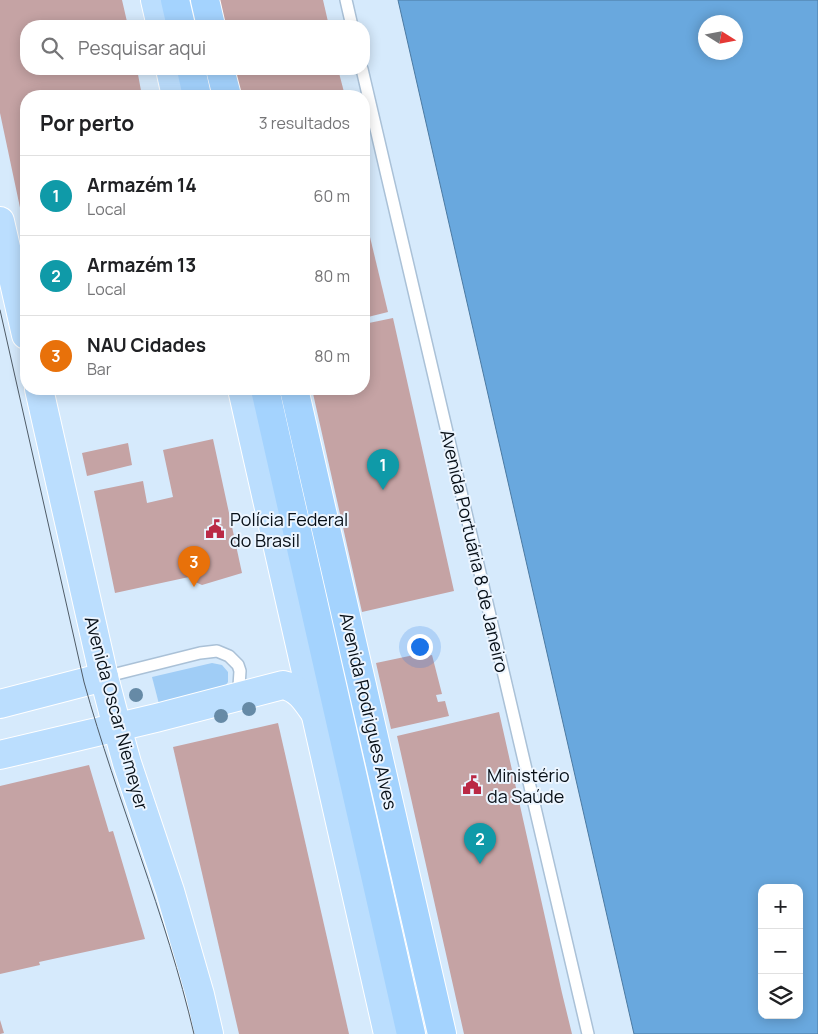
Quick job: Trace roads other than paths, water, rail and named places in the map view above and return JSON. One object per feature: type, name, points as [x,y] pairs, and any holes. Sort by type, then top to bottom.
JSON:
[{"type":"highway","points":[[175,0],[180,20]]},
{"type":"highway","points":[[205,0],[210,20]]},
{"type":"highway","points":[[192,75],[196,90]]},
{"type":"highway","points":[[222,75],[225,90]]},
{"type":"highway","name":"Avenida Rodrigues Alves","points":[[265,395],[411,1034]]},
{"type":"highway","name":"Avenida Rodrigues Alves","points":[[295,395],[442,1034]]},
{"type":"main road","points":[[155,0],[160,20]]},
{"type":"main road","points":[[171,75],[175,90]]},
{"type":"main road","points":[[0,221],[20,309]]},
{"type":"main road","name":"Avenida Oscar Niemeyer","points":[[40,395],[117,727],[127,763],[170,891],[200,995],[209,1034]]},
{"type":"main road","points":[[243,395],[388,1034]]},
{"type":"main road","points":[[0,704],[104,677]]},
{"type":"main road","points":[[0,755],[225,701],[283,685],[291,686],[300,692],[316,714]]},
{"type":"lane","points":[[346,0],[351,20]]},
{"type":"lane","name":"Avenida Portuária 8 de Janeiro","points":[[363,75],[367,90]]},
{"type":"lane","name":"Avenida Portuária 8 de Janeiro","points":[[370,103],[588,1034]]},
{"type":"lane","points":[[104,677],[200,653],[217,651],[230,656],[238,665],[240,671],[239,686],[235,693],[225,701]]},
{"type":"tram line","points":[[0,310],[84,682],[111,770],[170,945],[194,1034]]},
{"type":"place","name":"Armazém 14","points":[[383,490]]},
{"type":"place","name":"Polícia Federal do Brasil","points":[[215,529]]},
{"type":"place","name":"NAU Cidades","points":[[194,587]]},
{"type":"place","name":"Ministério da Saúde","points":[[472,785]]},
{"type":"place","name":"Armazém 13","points":[[480,864]]}]
